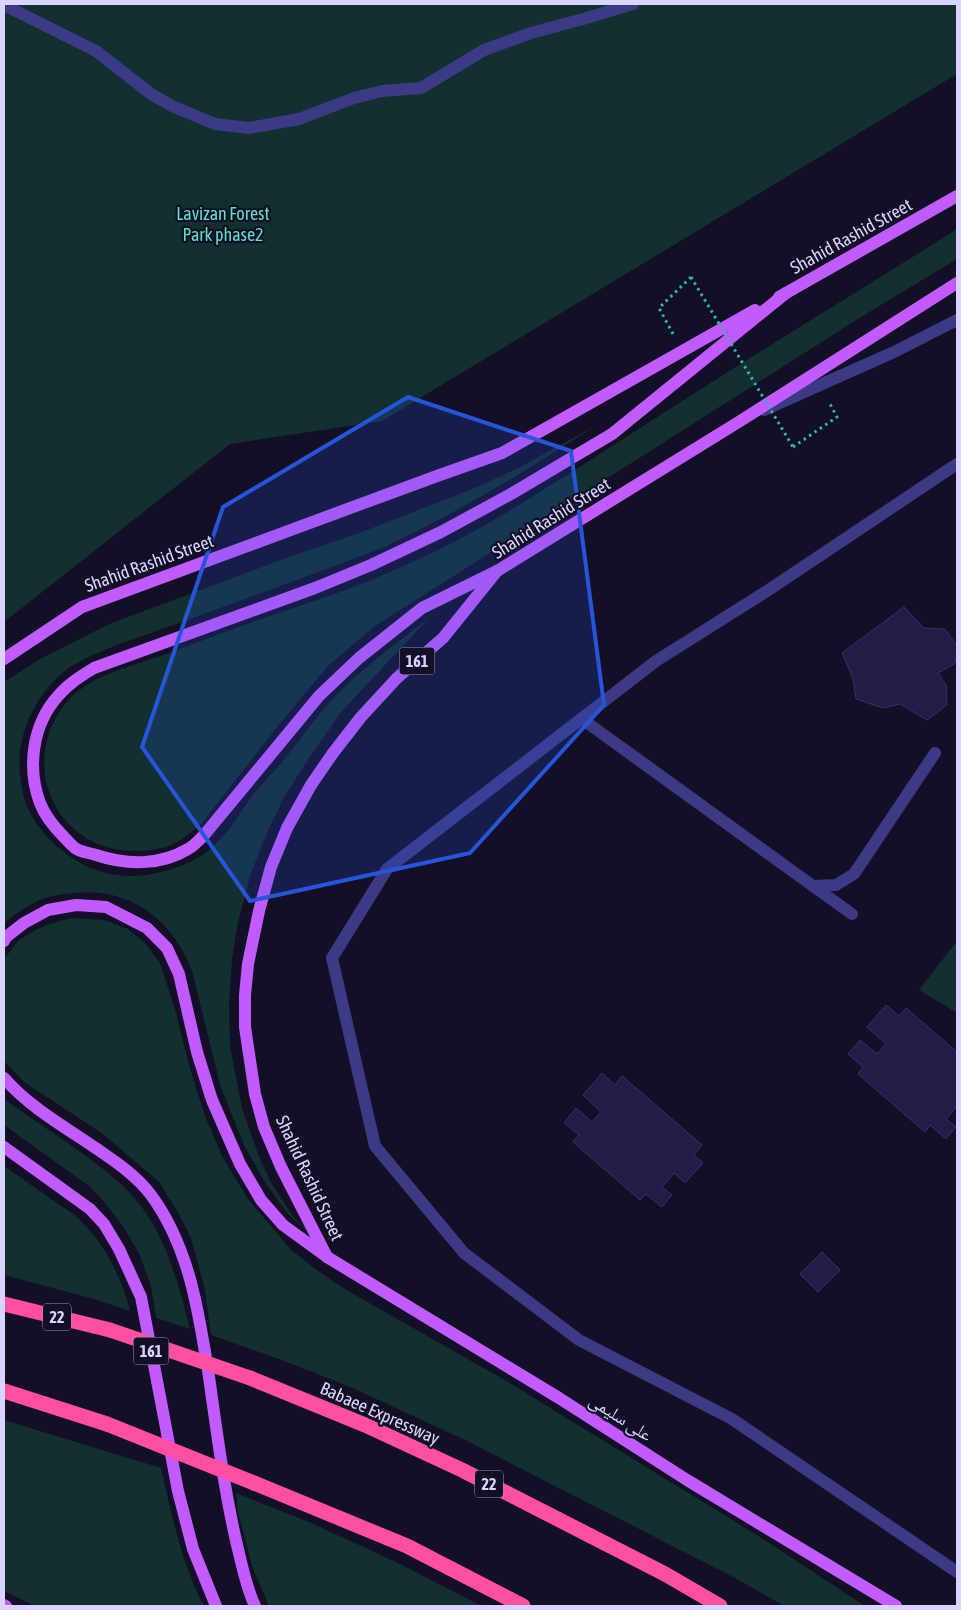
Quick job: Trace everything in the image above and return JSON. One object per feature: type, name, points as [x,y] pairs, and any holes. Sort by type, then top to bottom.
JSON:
[{"type":"highway","name":"Babaee Expressway","points":[[4,1304],[110,1330],[250,1378],[364,1425],[462,1470],[665,1574],[720,1606]]},
{"type":"highway","points":[[4,1391],[107,1424],[408,1546],[523,1606]]},
{"type":"main road","name":"Shahid Rashid Street","points":[[4,659],[82,607],[502,453],[957,196]]},
{"type":"main road","name":"Shahid Rashid Street","points":[[327,1256],[281,1168],[264,1127],[255,1094],[245,1028],[244,995],[248,964],[259,911],[272,867],[287,828],[311,786],[333,753],[361,717],[397,678],[443,638],[498,571],[957,284]]},
{"type":"main road","points":[[498,571],[422,608],[359,658],[319,696],[205,834],[189,849],[167,858],[140,863],[113,861],[75,848],[52,825],[40,805],[33,778],[35,741],[40,724],[48,710],[58,696],[75,680],[94,668],[315,588],[371,565],[440,532],[511,494],[612,434],[786,293]]},
{"type":"main road","name":"علی سلیمی","points":[[4,941],[6,937],[24,923],[48,910],[76,906],[106,906],[147,928],[167,948],[179,974],[212,1100],[240,1164],[261,1200],[283,1226],[327,1256],[559,1398],[687,1480],[896,1606]]},
{"type":"main road","points":[[4,1078],[21,1097],[116,1162],[134,1178],[150,1194],[171,1227],[184,1260],[199,1316],[229,1510],[246,1582],[255,1606]]},
{"type":"main road","name":"161","points":[[4,1147],[90,1208],[104,1224],[119,1250],[141,1297],[178,1491],[193,1549],[216,1606]]},
{"type":"street","points":[[4,5],[96,51],[151,94],[172,106],[214,124],[249,128],[299,118],[354,98],[382,91],[421,88],[484,50],[531,33],[633,4]]},
{"type":"street","points":[[737,423],[894,352],[957,320]]},
{"type":"street","points":[[957,464],[770,589],[656,661],[387,869],[332,958],[375,1146],[464,1253],[578,1340],[732,1419],[957,1572]]},
{"type":"street","points":[[582,719],[852,914]]},
{"type":"street","points":[[813,886],[836,885],[854,874],[935,753]]},
{"type":"path","points":[[682,351],[659,308],[691,277],[793,447],[837,417]]},
{"type":"highlighted area","points":[[408,397],[571,451],[604,705],[470,853],[250,901],[142,747],[223,507]]},
{"type":"green space","name":"Lavizan Forest Park phase2","points":[[4,4],[957,4],[957,74],[382,421],[230,444],[4,622]]},
{"type":"green space","points":[[957,229],[957,259],[861,317],[375,626],[328,666],[277,727],[202,823],[180,841],[166,847],[147,850],[132,851],[105,847],[82,836],[65,819],[52,799],[45,776],[45,752],[51,727],[65,704],[86,685],[113,672],[359,585],[460,539],[532,497],[746,360]]},
{"type":"green space","points":[[595,426],[490,491],[437,521],[382,548],[127,641],[82,660],[60,675],[50,686],[33,710],[27,724],[20,752],[19,767],[23,795],[32,817],[53,843],[66,854],[96,870],[129,876],[162,872],[194,860],[220,840],[252,796],[333,699],[373,662],[430,617],[342,711],[284,797],[251,873],[238,922],[232,959],[229,1005],[230,1046],[242,1108],[258,1154],[270,1181],[292,1215],[310,1234],[288,1214],[266,1184],[244,1145],[221,1088],[192,971],[184,953],[161,922],[131,902],[113,895],[74,893],[45,898],[32,904],[4,923],[4,682],[40,659],[109,624],[362,532],[480,486],[524,465]]},
{"type":"green space","points":[[71,918],[104,920],[128,929],[145,943],[160,963],[205,1116],[222,1156],[248,1199],[291,1250],[348,1291],[503,1379],[760,1537],[865,1606],[784,1606],[737,1579],[465,1440],[348,1386],[211,1335],[205,1290],[191,1238],[159,1182],[103,1134],[24,1082],[4,1061],[4,959],[18,941],[35,930]]},
{"type":"green space","points":[[957,941],[957,1013],[919,990]]},
{"type":"green space","points":[[4,1099],[98,1165],[125,1188],[141,1206],[156,1229],[168,1257],[190,1329],[156,1318],[151,1286],[139,1253],[122,1225],[89,1186],[4,1125]]},
{"type":"green space","points":[[4,1166],[71,1213],[94,1235],[110,1258],[122,1284],[130,1311],[94,1299],[4,1275]]},
{"type":"green space","points":[[4,1420],[161,1468],[183,1556],[204,1606],[35,1606],[4,1591]]},
{"type":"green space","points":[[236,1493],[309,1522],[396,1562],[482,1606],[269,1606],[253,1569],[238,1512]]},
{"type":"building","points":[[904,607],[924,628],[945,629],[957,646],[957,656],[954,664],[938,673],[946,685],[947,705],[927,720],[900,704],[883,708],[856,699],[853,678],[842,653]]},
{"type":"building","points":[[886,1005],[899,1016],[906,1008],[957,1052],[957,1106],[946,1119],[956,1127],[946,1139],[930,1125],[925,1132],[858,1074],[863,1067],[848,1054],[860,1040],[877,1054],[886,1044],[867,1027]]},
{"type":"building","points":[[602,1073],[615,1085],[622,1076],[702,1145],[694,1155],[703,1163],[685,1183],[674,1173],[662,1187],[672,1195],[662,1207],[646,1194],[640,1200],[573,1142],[579,1135],[564,1123],[576,1108],[592,1122],[601,1112],[583,1095]]},
{"type":"building","points":[[822,1252],[840,1270],[818,1292],[800,1274]]}]
